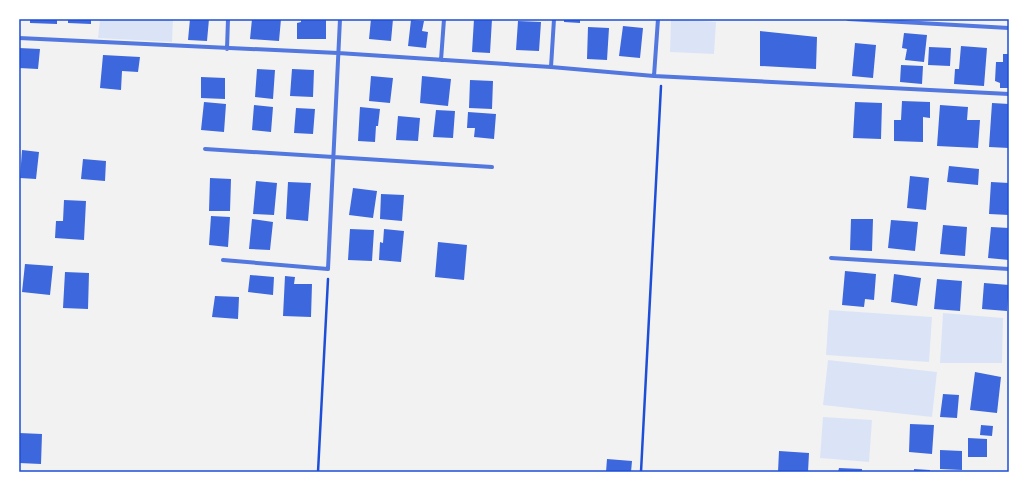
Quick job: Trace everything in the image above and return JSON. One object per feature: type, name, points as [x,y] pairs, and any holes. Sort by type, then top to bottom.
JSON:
[{"type":"street","points":[[227,49],[228,19]]},
{"type":"street","points":[[223,260],[328,269],[340,19]]},
{"type":"street","points":[[441,60],[444,19]]},
{"type":"street","points":[[552,67],[554,19]]},
{"type":"street","points":[[654,76],[658,19]]},
{"type":"street","points":[[848,19],[1009,28]]},
{"type":"street","points":[[19,38],[227,49],[338,53],[552,67],[654,76],[1009,94]]},
{"type":"street","points":[[204,149],[492,167]]},
{"type":"street","points":[[831,258],[1009,269]]},
{"type":"path","points":[[641,472],[662,76]]},
{"type":"path","points":[[318,472],[326,336],[328,269]]},
{"type":"shaded area","points":[[100,19],[173,19],[172,42],[98,38]]},
{"type":"shaded area","points":[[671,19],[716,22],[714,54],[670,52]]},
{"type":"shaded area","points":[[829,310],[932,317],[929,362],[826,355]]},
{"type":"shaded area","points":[[943,313],[1003,318],[1002,363],[940,363]]},
{"type":"shaded area","points":[[828,360],[937,372],[932,417],[823,405]]},
{"type":"shaded area","points":[[823,417],[872,420],[869,462],[820,458]]},
{"type":"building","points":[[30,19],[57,19],[57,24],[30,23]]},
{"type":"building","points":[[68,19],[91,19],[91,24],[68,23]]},
{"type":"building","points":[[190,19],[209,19],[207,41],[188,40]]},
{"type":"building","points":[[252,19],[281,19],[279,41],[250,39]]},
{"type":"building","points":[[301,19],[326,19],[326,39],[297,39],[297,23],[301,22]]},
{"type":"building","points":[[371,19],[393,19],[391,41],[369,39]]},
{"type":"building","points":[[474,19],[492,19],[490,53],[472,52]]},
{"type":"building","points":[[564,19],[580,19],[580,23],[564,22]]},
{"type":"building","points":[[411,20],[424,21],[422,31],[428,32],[426,48],[408,46]]},
{"type":"building","points":[[518,21],[541,22],[539,51],[516,50]]},
{"type":"building","points":[[623,26],[643,28],[640,58],[619,56]]},
{"type":"building","points":[[588,27],[609,28],[607,60],[587,59]]},
{"type":"building","points":[[760,31],[817,37],[816,69],[760,66]]},
{"type":"building","points":[[904,33],[927,35],[924,62],[905,60],[907,49],[902,48]]},
{"type":"building","points":[[855,43],[876,45],[873,78],[852,76]]},
{"type":"building","points":[[961,46],[987,48],[984,86],[954,84],[955,69],[959,69]]},
{"type":"building","points":[[929,47],[951,48],[950,66],[928,65]]},
{"type":"building","points":[[19,48],[40,49],[38,69],[19,68]]},
{"type":"building","points":[[1003,54],[1009,54],[1009,88],[1000,88],[1000,83],[995,81],[996,62],[1003,62]]},
{"type":"building","points":[[103,55],[140,57],[138,72],[122,71],[121,90],[100,88]]},
{"type":"building","points":[[901,65],[923,66],[922,84],[900,82]]},
{"type":"building","points":[[257,69],[275,70],[273,99],[255,97]]},
{"type":"building","points":[[292,69],[314,70],[313,97],[290,96]]},
{"type":"building","points":[[371,76],[393,78],[390,103],[369,101]]},
{"type":"building","points":[[422,76],[451,79],[448,106],[420,103]]},
{"type":"building","points":[[201,77],[225,78],[225,99],[201,98]]},
{"type":"building","points":[[470,80],[493,81],[492,109],[469,108]]},
{"type":"building","points":[[902,101],[930,102],[930,118],[923,117],[923,142],[894,141],[894,120],[901,120]]},
{"type":"building","points":[[204,102],[226,104],[224,132],[201,130]]},
{"type":"building","points":[[855,102],[882,103],[881,139],[853,138]]},
{"type":"building","points":[[992,103],[1009,104],[1009,148],[989,147]]},
{"type":"building","points":[[254,105],[273,107],[271,132],[252,130]]},
{"type":"building","points":[[940,105],[968,107],[967,120],[980,120],[978,148],[937,146]]},
{"type":"building","points":[[360,107],[380,109],[378,126],[376,126],[375,142],[358,141]]},
{"type":"building","points":[[296,108],[315,109],[313,134],[294,133]]},
{"type":"building","points":[[436,110],[455,111],[453,138],[433,137]]},
{"type":"building","points":[[468,112],[496,114],[494,139],[474,137],[475,128],[467,128]]},
{"type":"building","points":[[398,116],[420,118],[418,141],[396,140]]},
{"type":"building","points":[[22,150],[39,152],[36,179],[20,178]]},
{"type":"building","points":[[83,159],[106,161],[105,181],[81,179]]},
{"type":"building","points":[[949,166],[979,169],[978,185],[947,182]]},
{"type":"building","points":[[910,176],[929,178],[926,210],[907,208]]},
{"type":"building","points":[[210,178],[231,179],[230,211],[209,211]]},
{"type":"building","points":[[256,181],[277,183],[274,215],[253,214]]},
{"type":"building","points":[[288,182],[311,183],[308,221],[286,219]]},
{"type":"building","points":[[991,182],[1009,183],[1009,215],[989,214]]},
{"type":"building","points":[[353,188],[377,191],[373,218],[349,215]]},
{"type":"building","points":[[381,194],[404,195],[402,221],[380,219]]},
{"type":"building","points":[[64,200],[86,201],[84,240],[55,238],[56,221],[63,221]]},
{"type":"building","points":[[211,216],[230,217],[228,247],[209,245]]},
{"type":"building","points":[[252,219],[273,222],[270,250],[249,249]]},
{"type":"building","points":[[851,219],[873,219],[872,251],[850,250]]},
{"type":"building","points":[[891,220],[918,222],[915,251],[888,248]]},
{"type":"building","points":[[943,225],[967,227],[965,256],[940,254]]},
{"type":"building","points":[[991,227],[1009,228],[1009,260],[988,258]]},
{"type":"building","points":[[350,229],[374,230],[372,261],[348,260]]},
{"type":"building","points":[[384,229],[404,231],[401,262],[379,260],[380,242],[383,243]]},
{"type":"building","points":[[438,242],[467,245],[464,280],[435,277]]},
{"type":"building","points":[[25,264],[53,266],[50,295],[22,292]]},
{"type":"building","points":[[845,271],[876,274],[874,300],[865,299],[864,307],[842,305]]},
{"type":"building","points":[[65,272],[89,273],[88,309],[63,308]]},
{"type":"building","points":[[894,274],[921,278],[917,306],[891,302]]},
{"type":"building","points":[[250,275],[274,277],[273,295],[248,292]]},
{"type":"building","points":[[285,276],[295,277],[294,284],[312,284],[311,317],[283,316]]},
{"type":"building","points":[[937,279],[962,281],[960,311],[934,309]]},
{"type":"building","points":[[984,283],[1009,285],[1007,311],[982,309]]},
{"type":"building","points":[[215,296],[239,297],[238,319],[212,317]]},
{"type":"building","points":[[975,372],[1001,377],[997,413],[970,410]]},
{"type":"building","points":[[943,394],[959,395],[957,418],[940,417]]},
{"type":"building","points":[[910,424],[934,425],[932,454],[909,452]]},
{"type":"building","points":[[981,425],[993,426],[992,436],[980,435]]},
{"type":"building","points":[[19,433],[42,434],[41,464],[19,463]]},
{"type":"building","points":[[968,438],[987,439],[987,457],[968,457]]},
{"type":"building","points":[[940,450],[962,451],[962,470],[940,469]]},
{"type":"building","points":[[779,451],[809,453],[808,472],[778,472]]},
{"type":"building","points":[[607,459],[632,461],[631,472],[606,472]]},
{"type":"building","points":[[839,468],[862,469],[862,472],[838,472]]},
{"type":"building","points":[[914,469],[930,470],[930,472],[914,472]]}]
